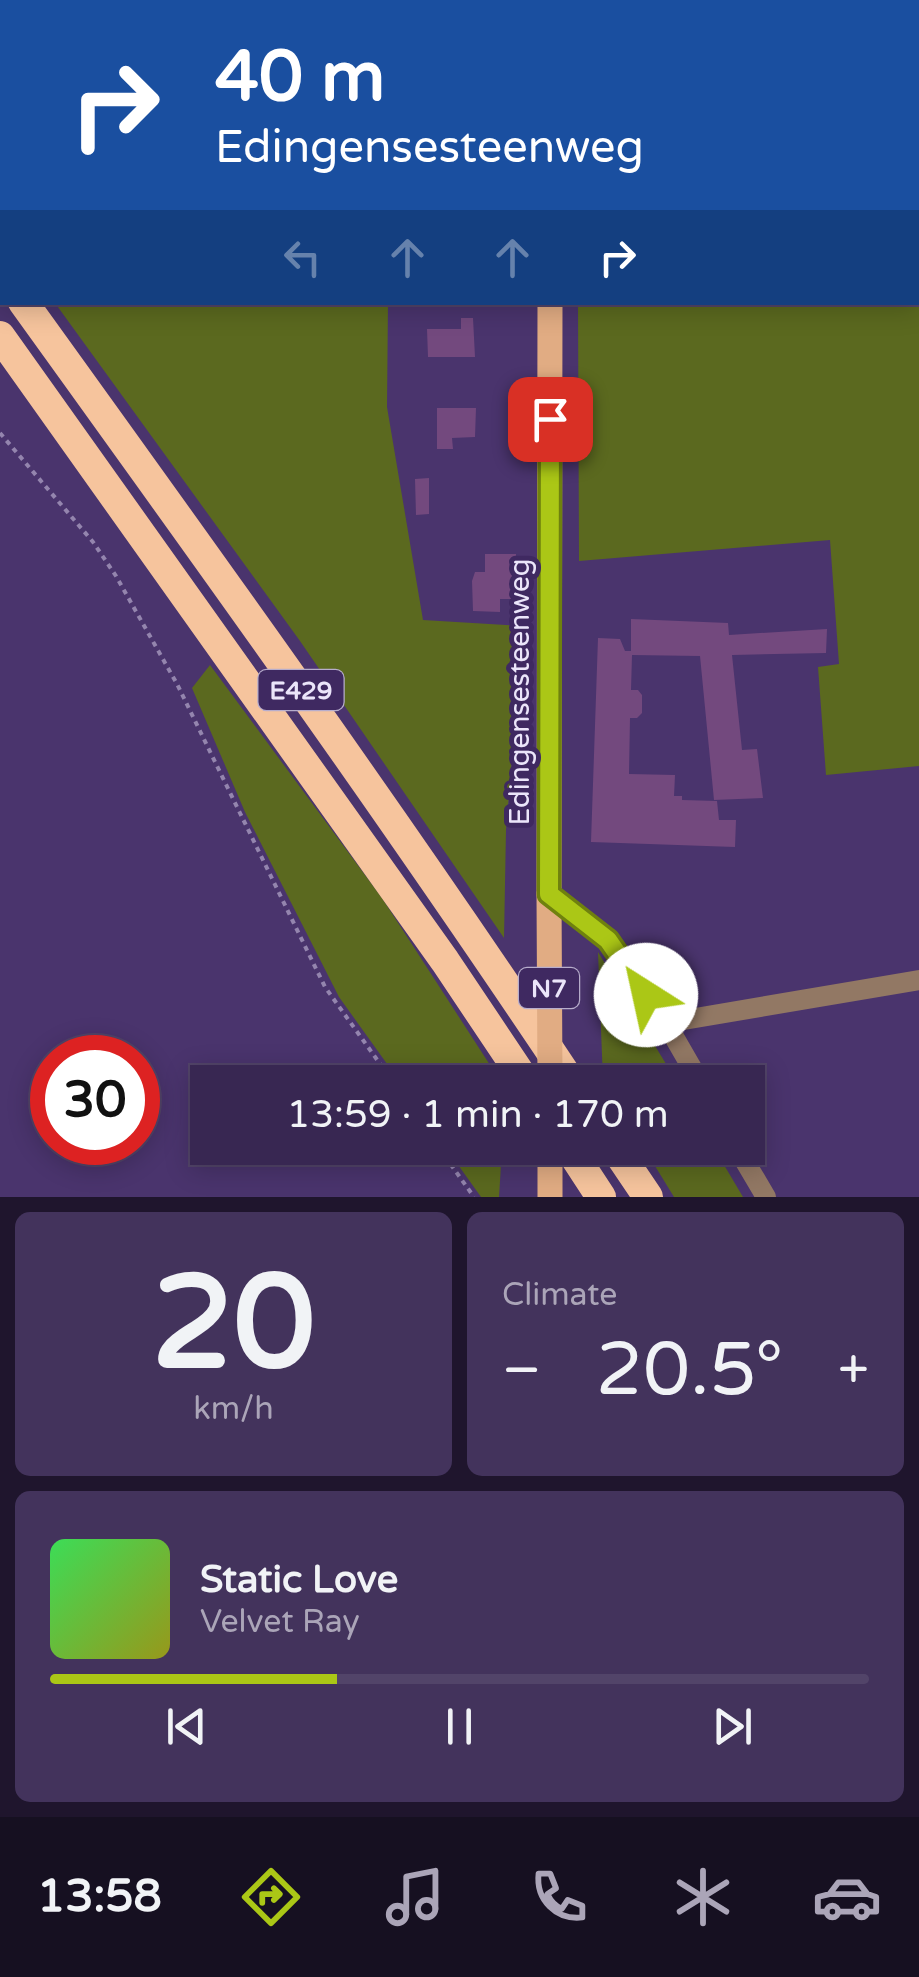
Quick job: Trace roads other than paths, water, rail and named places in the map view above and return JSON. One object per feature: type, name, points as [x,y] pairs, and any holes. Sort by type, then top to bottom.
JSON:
[{"type":"highway","name":"E429","points":[[25,305],[258,628],[561,1065]]},
{"type":"highway","name":"E429","points":[[0,336],[422,928],[515,1065]]},
{"type":"highway","points":[[579,1165],[601,1197]]},
{"type":"highway","points":[[626,1165],[648,1197]]},
{"type":"main road","name":"Edingensesteenweg","points":[[550,305],[550,1065]]},
{"type":"main road","points":[[550,1165],[550,1197]]},
{"type":"street","points":[[549,894],[608,940],[690,1065]]},
{"type":"street","points":[[666,1023],[919,980]]},
{"type":"street","points":[[747,1165],[766,1197]]}]
